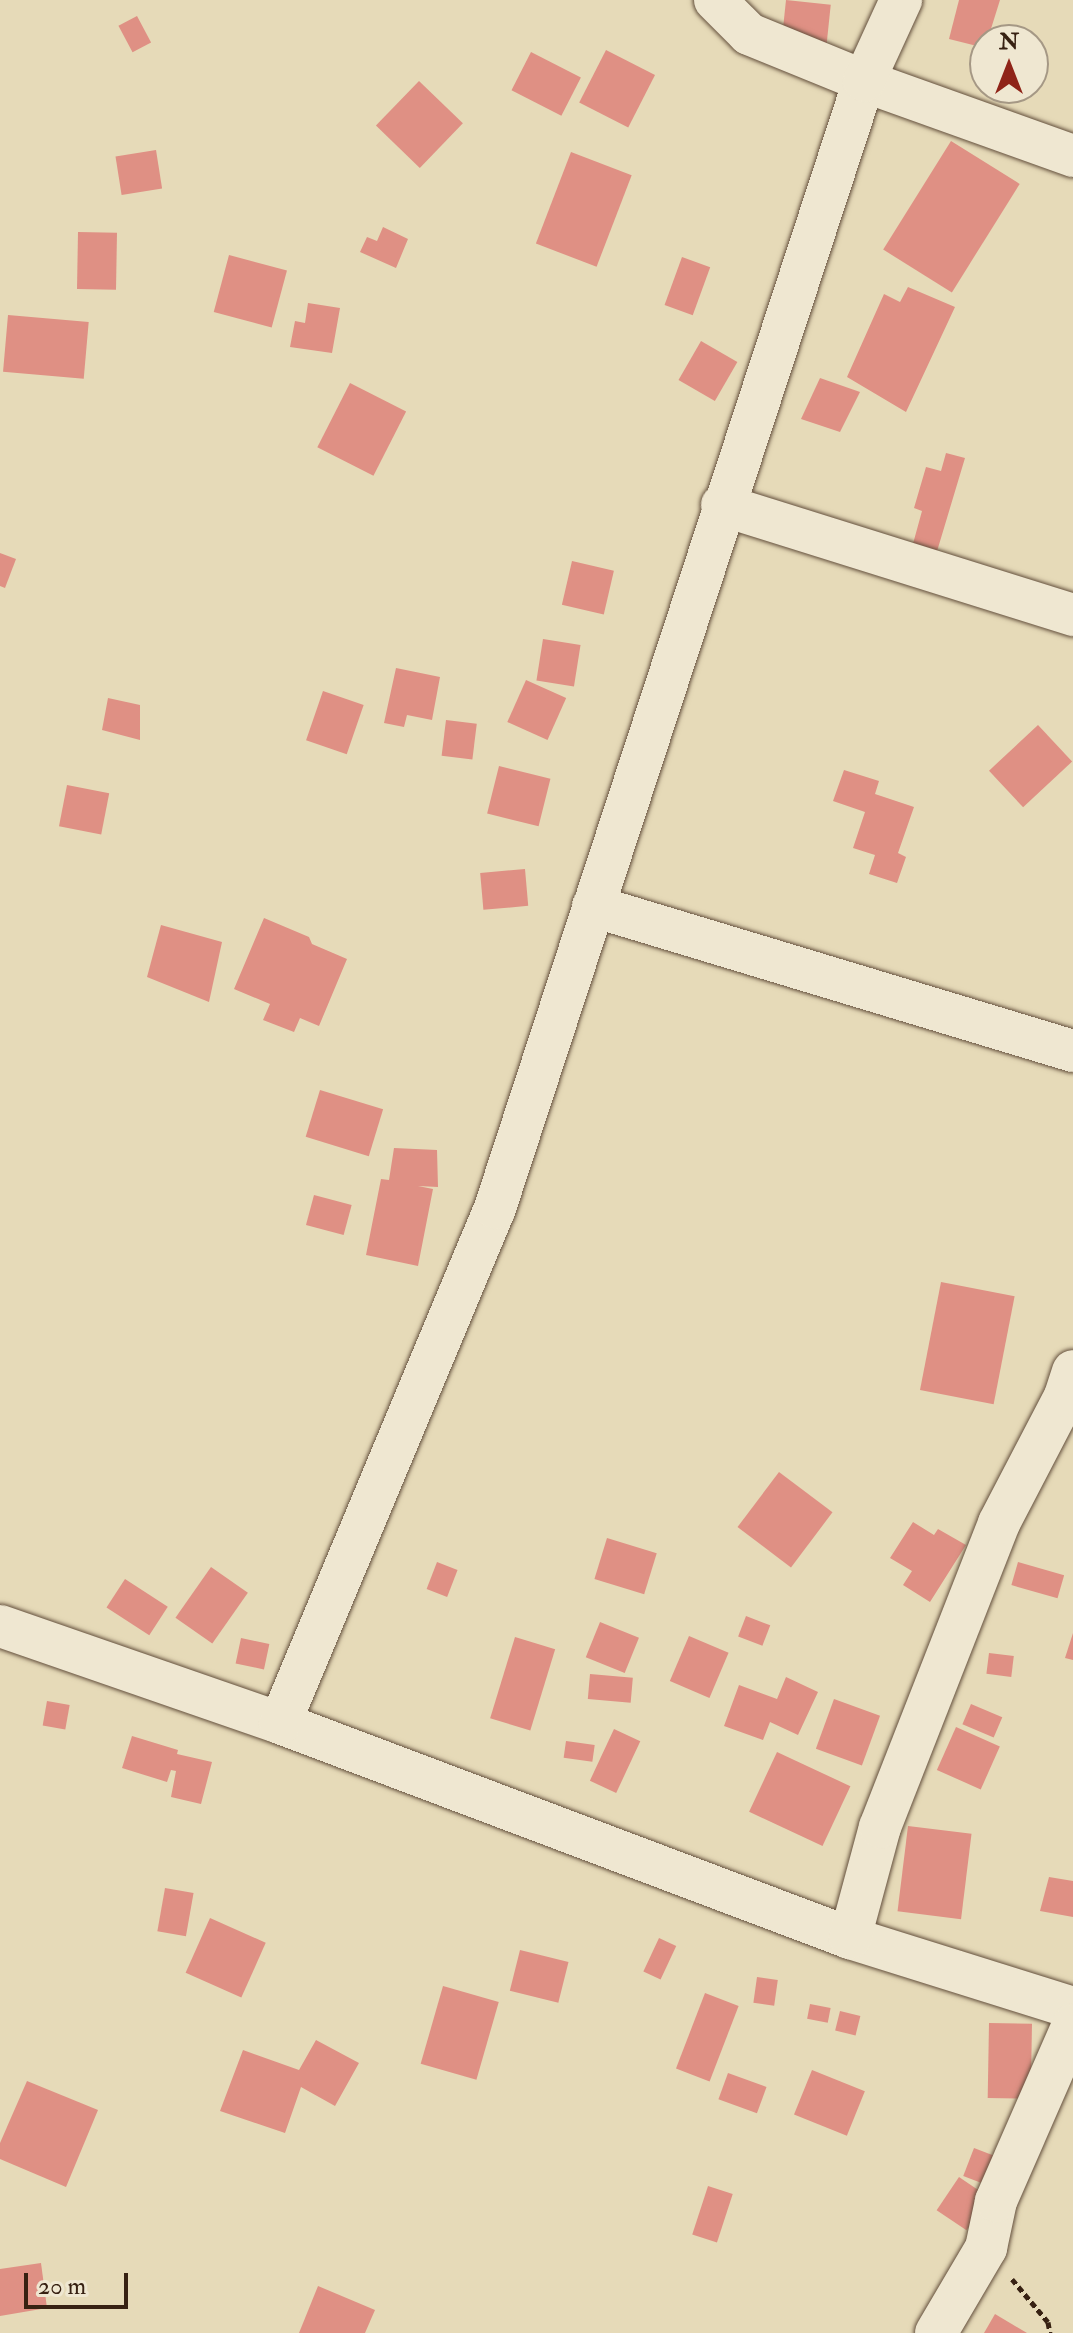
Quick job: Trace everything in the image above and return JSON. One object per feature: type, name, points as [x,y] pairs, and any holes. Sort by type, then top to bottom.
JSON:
[{"type":"street","points":[[715,0],[749,34],[864,81],[1073,156]]},
{"type":"street","points":[[280,1723],[495,1208],[722,505],[864,81],[901,0]]},
{"type":"street","points":[[722,505],[1073,615]]},
{"type":"street","points":[[593,906],[1073,1051]]},
{"type":"street","points":[[850,1938],[880,1827],[999,1523],[1065,1396],[1073,1371]]},
{"type":"street","points":[[0,1626],[280,1723],[850,1938],[1073,2008]]},
{"type":"street","points":[[936,2333],[986,2248],[996,2201],[1073,2025]]},
{"type":"path","points":[[986,2248],[1048,2322],[1050,2333]]},
{"type":"building","points":[[786,0],[831,5],[826,49],[781,45]]},
{"type":"building","points":[[959,0],[1000,0],[992,24],[969,24],[969,44],[949,39]]},
{"type":"building","points":[[137,16],[151,42],[133,52],[118,26]]},
{"type":"building","points":[[606,50],[655,75],[628,128],[579,103]]},
{"type":"building","points":[[531,52],[581,77],[561,116],[511,90]]},
{"type":"building","points":[[419,81],[463,123],[420,168],[376,126]]},
{"type":"building","points":[[951,141],[1020,184],[952,292],[883,250]]},
{"type":"building","points":[[156,150],[162,189],[122,195],[116,156]]},
{"type":"building","points":[[571,152],[632,175],[597,267],[536,243]]},
{"type":"building","points":[[383,227],[408,239],[396,268],[360,252],[367,237],[377,241]]},
{"type":"building","points":[[78,232],[117,233],[116,290],[77,289]]},
{"type":"building","points":[[229,255],[287,271],[272,328],[214,312]]},
{"type":"building","points":[[682,257],[710,267],[693,315],[665,305]]},
{"type":"building","points":[[908,287],[955,307],[906,412],[847,377],[884,294],[900,302]]},
{"type":"building","points":[[308,303],[340,308],[332,353],[290,347],[295,321],[305,323]]},
{"type":"building","points":[[8,315],[89,322],[84,379],[3,372]]},
{"type":"building","points":[[701,341],[737,362],[715,401],[678,380]]},
{"type":"building","points":[[820,378],[860,392],[840,432],[801,419]]},
{"type":"building","points":[[350,383],[406,412],[373,476],[317,447]]},
{"type":"building","points":[[946,453],[965,458],[935,558],[911,551],[922,511],[914,508],[926,467],[941,471]]},
{"type":"building","points":[[0,553],[16,559],[5,588],[0,586]]},
{"type":"building","points":[[572,561],[614,571],[604,615],[562,605]]},
{"type":"building","points":[[543,639],[581,645],[574,686],[536,680]]},
{"type":"building","points":[[396,668],[440,677],[432,720],[407,715],[404,727],[384,723]]},
{"type":"building","points":[[526,680],[566,698],[547,740],[507,722]]},
{"type":"building","points":[[323,691],[364,705],[347,754],[306,740]]},
{"type":"building","points":[[108,698],[140,705],[140,740],[102,730]]},
{"type":"building","points":[[446,720],[477,724],[472,760],[442,756]]},
{"type":"building","points":[[1038,725],[1072,762],[1023,807],[989,771]]},
{"type":"building","points":[[499,766],[550,779],[539,826],[487,814]]},
{"type":"building","points":[[844,770],[879,781],[875,794],[914,807],[898,853],[906,857],[897,883],[869,874],[875,855],[853,848],[865,812],[833,801]]},
{"type":"building","points":[[67,785],[109,793],[101,834],[59,826]]},
{"type":"building","points":[[525,869],[528,906],[483,910],[480,873]]},
{"type":"building","points":[[264,918],[309,937],[312,944],[347,959],[319,1026],[300,1018],[294,1032],[263,1020],[270,1004],[234,989]]},
{"type":"building","points":[[161,925],[222,942],[209,1002],[147,977]]},
{"type":"building","points":[[320,1090],[383,1109],[369,1156],[306,1137]]},
{"type":"building","points":[[394,1148],[437,1150],[438,1187],[418,1186],[433,1189],[418,1266],[366,1255],[381,1179],[389,1180]]},
{"type":"building","points":[[314,1195],[352,1205],[344,1235],[306,1225]]},
{"type":"building","points":[[941,1282],[1015,1296],[994,1404],[920,1390]]},
{"type":"building","points":[[779,1472],[833,1512],[791,1567],[737,1527]]},
{"type":"building","points":[[913,1522],[934,1535],[938,1529],[966,1545],[930,1602],[903,1585],[912,1571],[890,1558]]},
{"type":"building","points":[[607,1538],[657,1553],[644,1594],[594,1579]]},
{"type":"building","points":[[437,1562],[458,1570],[447,1597],[427,1589]]},
{"type":"building","points":[[1018,1562],[1064,1575],[1058,1598],[1011,1585]]},
{"type":"building","points":[[211,1567],[248,1593],[212,1644],[175,1618]]},
{"type":"building","points":[[125,1579],[168,1607],[149,1635],[106,1608]]},
{"type":"building","points":[[746,1616],[770,1625],[762,1646],[738,1637]]},
{"type":"building","points":[[600,1622],[639,1638],[625,1673],[586,1657]]},
{"type":"building","points":[[1073,1633],[1073,1660],[1065,1658]]},
{"type":"building","points":[[689,1636],[729,1653],[709,1698],[670,1681]]},
{"type":"building","points":[[515,1637],[555,1649],[530,1731],[490,1718]]},
{"type":"building","points":[[241,1638],[269,1644],[264,1669],[236,1663]]},
{"type":"building","points":[[989,1653],[1014,1656],[1011,1677],[986,1674]]},
{"type":"building","points":[[590,1674],[633,1678],[631,1703],[588,1699]]},
{"type":"building","points":[[786,1677],[818,1692],[798,1735],[770,1722],[763,1740],[724,1726],[739,1685],[777,1699]]},
{"type":"building","points":[[834,1699],[880,1716],[862,1766],[816,1749]]},
{"type":"building","points":[[47,1701],[70,1705],[65,1730],[43,1726]]},
{"type":"building","points":[[971,1704],[1002,1717],[994,1738],[962,1724]]},
{"type":"building","points":[[956,1727],[1000,1747],[981,1789],[937,1770]]},
{"type":"building","points":[[614,1729],[640,1741],[616,1793],[590,1781]]},
{"type":"building","points":[[132,1736],[178,1750],[177,1754],[212,1762],[201,1804],[171,1797],[176,1771],[171,1770],[167,1782],[122,1768]]},
{"type":"building","points":[[566,1741],[595,1745],[592,1762],[564,1758]]},
{"type":"building","points":[[777,1752],[850,1786],[823,1846],[749,1812]]},
{"type":"building","points":[[908,1826],[972,1834],[961,1919],[898,1911]]},
{"type":"building","points":[[1049,1877],[1073,1881],[1073,1917],[1040,1911]]},
{"type":"building","points":[[165,1888],[194,1893],[186,1936],[157,1931]]},
{"type":"building","points":[[210,1918],[266,1943],[241,1998],[186,1973]]},
{"type":"building","points":[[659,1938],[676,1946],[661,1980],[643,1972]]},
{"type":"building","points":[[520,1950],[569,1962],[558,2003],[510,1991]]},
{"type":"building","points":[[757,1977],[778,1980],[774,2006],[753,2003]]},
{"type":"building","points":[[443,1986],[499,2002],[476,2080],[421,2064]]},
{"type":"building","points":[[705,1993],[739,2006],[710,2082],[676,2069]]},
{"type":"building","points":[[810,2004],[831,2008],[828,2023],[807,2019]]},
{"type":"building","points":[[840,2011],[860,2016],[856,2035],[835,2030]]},
{"type":"building","points":[[989,2023],[1032,2024],[1031,2099],[988,2098]]},
{"type":"building","points":[[316,2040],[359,2063],[335,2106],[301,2087],[285,2133],[220,2111],[243,2050],[299,2070]]},
{"type":"building","points":[[812,2070],[865,2091],[847,2136],[794,2115]]},
{"type":"building","points":[[728,2073],[767,2087],[757,2113],[718,2099]]},
{"type":"building","points":[[27,2081],[98,2110],[66,2187],[0,2159],[0,2143]]},
{"type":"building","points":[[974,2148],[1002,2159],[991,2187],[963,2176]]},
{"type":"building","points":[[959,2177],[989,2197],[966,2230],[937,2210]]},
{"type":"building","points":[[708,2186],[733,2194],[717,2243],[692,2235]]},
{"type":"building","points":[[41,2263],[47,2308],[0,2316],[0,2269]]},
{"type":"building","points":[[318,2286],[375,2310],[365,2333],[299,2333]]},
{"type":"building","points":[[995,2314],[1027,2333],[984,2333]]}]
